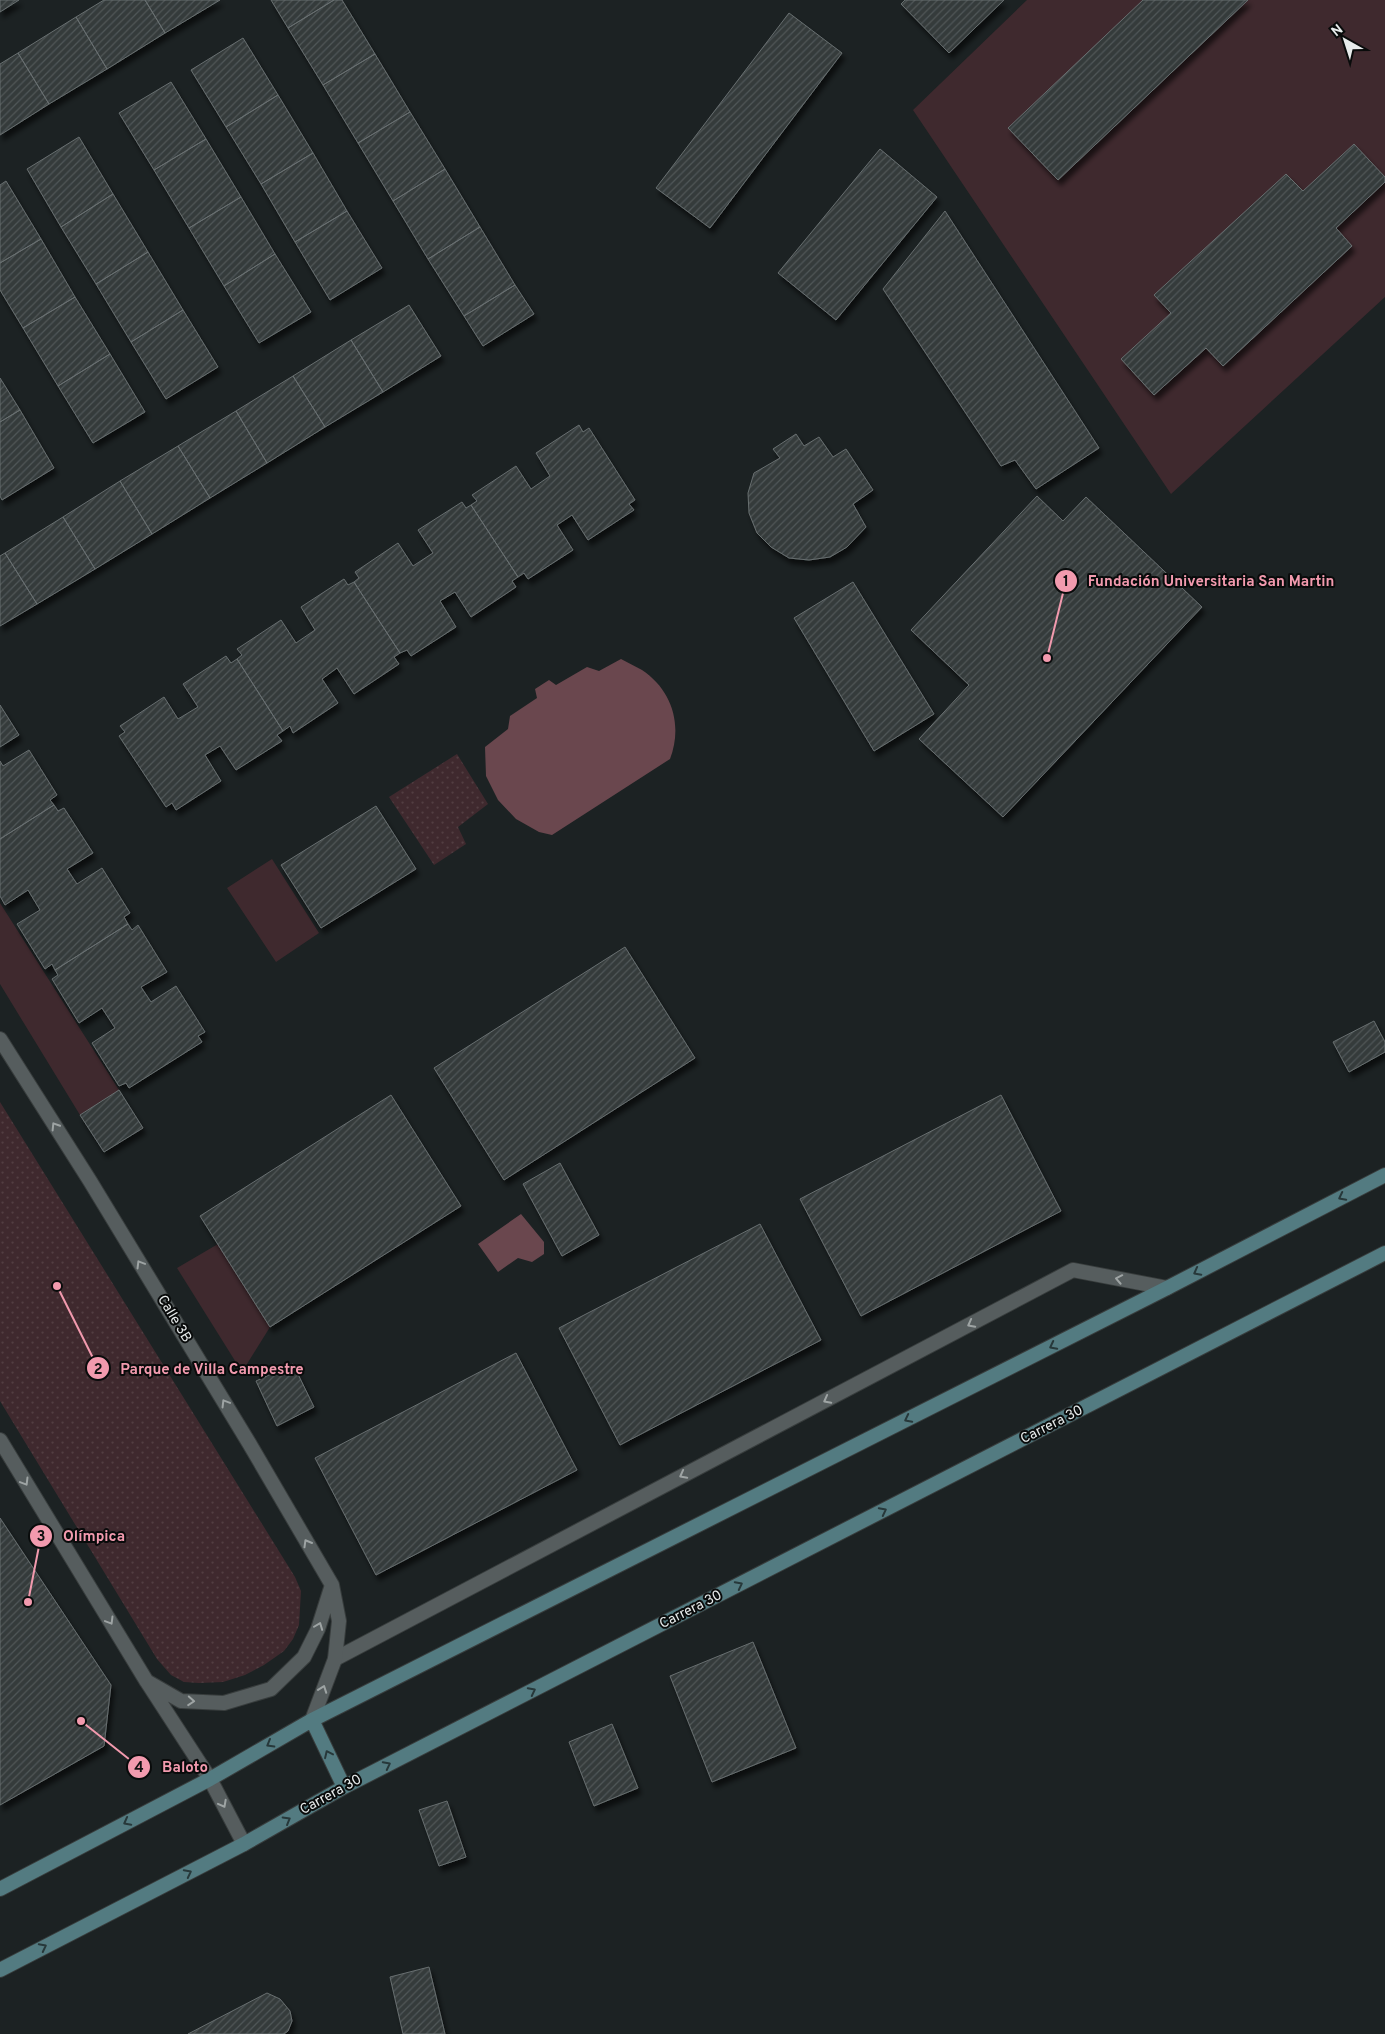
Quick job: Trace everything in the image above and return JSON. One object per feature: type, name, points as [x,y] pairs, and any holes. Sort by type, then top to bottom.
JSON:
[{"type":"main road","points":[[0,1888],[210,1779],[312,1720],[1167,1288],[1385,1175]]},
{"type":"main road","name":"Carrera 30","points":[[0,1970],[244,1844],[344,1787],[1385,1253]]},
{"type":"main road","points":[[312,1720],[344,1787]]},
{"type":"street","name":"Calle 3B","points":[[0,1039],[95,1190],[249,1443],[332,1585],[339,1621],[334,1659],[312,1720]]},
{"type":"street","points":[[334,1659],[1073,1270],[1167,1288]]},
{"type":"street","points":[[0,1440],[147,1682],[210,1779],[244,1844]]},
{"type":"street","points":[[147,1682],[181,1700],[224,1704],[271,1689],[304,1657],[318,1629],[332,1585]]},
{"type":"shaded area","points":[[1027,0],[1385,0],[1385,297],[1171,494],[913,110]]},
{"type":"shaded area","points":[[621,659],[642,670],[652,678],[667,698],[675,721],[674,746],[670,759],[552,835],[539,832],[516,819],[498,800],[486,776],[485,747],[508,729],[510,716],[537,698],[535,689],[549,680],[556,685],[587,667],[599,671]]},
{"type":"shaded area","points":[[457,754],[488,804],[458,827],[466,844],[434,865],[389,797]]},
{"type":"shaded area","points":[[272,859],[319,933],[276,962],[227,888]]},
{"type":"shaded area","points":[[0,903],[119,1090],[80,1115],[0,984]]},
{"type":"shaded area","points":[[0,1102],[295,1577],[301,1591],[299,1625],[293,1639],[284,1651],[245,1675],[223,1682],[199,1683],[184,1682],[171,1675],[157,1659],[0,1401]]},
{"type":"shaded area","points":[[521,1214],[544,1242],[544,1254],[532,1262],[518,1258],[498,1272],[478,1244]]},
{"type":"shaded area","points":[[218,1244],[270,1327],[242,1372],[177,1268]]},
{"type":"building","points":[[0,0],[19,0],[0,12]]},
{"type":"building","points":[[104,0],[145,0],[165,33],[107,69],[76,17]]},
{"type":"building","points":[[145,0],[220,0],[165,33]]},
{"type":"building","points":[[271,0],[334,0],[288,28]]},
{"type":"building","points":[[334,0],[342,0],[375,54],[323,85],[288,28]]},
{"type":"building","points":[[905,0],[1004,0],[949,53],[901,4]]},
{"type":"building","points":[[1143,0],[1248,0],[1058,180],[1008,128]]},
{"type":"building","points":[[789,13],[842,53],[710,228],[656,188]]},
{"type":"building","points":[[76,17],[107,69],[49,104],[18,53]]},
{"type":"building","points":[[243,38],[278,95],[226,127],[191,70]]},
{"type":"building","points":[[18,53],[49,104],[0,135],[0,64]]},
{"type":"building","points":[[375,54],[410,112],[358,143],[323,85]]},
{"type":"building","points":[[171,82],[206,139],[154,170],[119,113]]},
{"type":"building","points":[[278,95],[313,153],[261,184],[226,127]]},
{"type":"building","points":[[410,112],[445,169],[393,201],[358,143]]},
{"type":"building","points":[[79,137],[113,194],[61,227],[27,169]]},
{"type":"building","points":[[206,139],[241,197],[189,228],[154,170]]},
{"type":"building","points":[[1354,144],[1385,177],[1385,182],[1336,228],[1352,246],[1223,366],[1206,348],[1154,395],[1121,359],[1171,313],[1154,295],[1286,174],[1303,191]]},
{"type":"building","points":[[880,149],[937,197],[836,320],[778,273]]},
{"type":"building","points":[[313,153],[347,211],[295,242],[261,184]]},
{"type":"building","points":[[445,169],[480,227],[428,259],[393,201]]},
{"type":"building","points":[[6,181],[41,239],[0,263],[0,185]]},
{"type":"building","points":[[113,194],[148,252],[96,284],[61,227]]},
{"type":"building","points":[[241,197],[275,254],[224,286],[189,228]]},
{"type":"building","points":[[347,211],[382,268],[330,300],[295,242]]},
{"type":"building","points":[[945,211],[1099,448],[1036,489],[1015,460],[1001,466],[883,289]]},
{"type":"building","points":[[480,227],[515,285],[464,316],[428,259]]},
{"type":"building","points":[[41,239],[75,297],[23,328],[0,290],[0,263]]},
{"type":"building","points":[[148,252],[183,310],[131,342],[96,284]]},
{"type":"building","points":[[275,254],[311,312],[259,343],[224,286]]},
{"type":"building","points":[[515,285],[534,314],[483,346],[464,316]]},
{"type":"building","points":[[75,297],[110,354],[58,386],[23,328]]},
{"type":"building","points":[[409,305],[441,356],[383,392],[351,340]]},
{"type":"building","points":[[183,310],[218,367],[166,399],[131,342]]},
{"type":"building","points":[[351,340],[383,392],[325,427],[293,376]]},
{"type":"building","points":[[110,354],[145,412],[93,443],[58,386]]},
{"type":"building","points":[[293,376],[325,427],[267,463],[236,411]]},
{"type":"building","points":[[0,378],[20,410],[0,422]]},
{"type":"building","points":[[20,410],[54,468],[2,500],[0,496],[0,422]]},
{"type":"building","points":[[236,411],[267,463],[210,498],[178,446]]},
{"type":"building","points":[[579,425],[583,432],[589,428],[635,500],[629,504],[634,510],[588,540],[572,515],[557,525],[573,550],[528,579],[524,573],[518,577],[471,505],[477,501],[472,495],[516,466],[531,489],[550,476],[536,453]]},
{"type":"building","points":[[796,434],[804,446],[819,437],[833,457],[846,449],[873,490],[853,504],[866,527],[847,547],[830,557],[809,560],[789,558],[771,547],[757,533],[749,513],[748,493],[754,473],[780,458],[773,449]]},
{"type":"building","points":[[178,446],[210,498],[152,534],[120,481]]},
{"type":"building","points":[[120,481],[152,534],[95,569],[63,517]]},
{"type":"building","points":[[1037,496],[1063,521],[1086,497],[1202,607],[1003,817],[919,739],[969,685],[911,630]]},
{"type":"building","points":[[462,502],[466,508],[471,505],[518,577],[512,581],[516,587],[471,617],[455,592],[440,601],[456,627],[411,656],[407,650],[400,653],[354,582],[359,578],[355,572],[398,543],[413,566],[433,553],[418,530]]},
{"type":"building","points":[[63,517],[95,569],[37,604],[5,553]]},
{"type":"building","points":[[5,553],[37,604],[0,626],[0,556]]},
{"type":"building","points":[[344,579],[348,585],[354,582],[400,653],[394,657],[399,664],[354,694],[337,668],[322,679],[338,703],[293,733],[290,726],[283,731],[237,659],[242,655],[237,649],[281,620],[296,643],[315,630],[301,607]]},
{"type":"building","points":[[853,582],[934,714],[874,751],[794,618]]},
{"type":"building","points":[[226,656],[231,663],[237,659],[283,731],[277,735],[282,741],[236,770],[220,746],[205,755],[221,781],[176,810],[172,803],[166,807],[119,736],[125,732],[120,726],[164,697],[178,719],[198,707],[183,684]]},
{"type":"building","points":[[0,705],[19,735],[0,747]]},
{"type":"building","points":[[29,750],[57,795],[50,800],[54,805],[0,839],[0,761],[3,766]]},
{"type":"building","points":[[54,805],[58,811],[64,808],[93,853],[67,869],[77,884],[102,868],[130,913],[124,917],[128,924],[55,970],[52,964],[45,969],[17,924],[40,910],[28,890],[5,905],[0,896],[0,839]]},
{"type":"building","points":[[376,806],[416,869],[321,928],[281,865]]},
{"type":"building","points":[[128,924],[132,930],[138,925],[167,972],[141,987],[151,1002],[176,986],[205,1032],[198,1036],[202,1042],[129,1088],[126,1083],[119,1086],[92,1043],[115,1028],[102,1008],[79,1023],[52,979],[58,975],[55,970]]},
{"type":"building","points":[[625,947],[695,1058],[504,1180],[434,1068]]},
{"type":"building","points":[[1374,1021],[1385,1042],[1385,1052],[1349,1072],[1333,1042]]},
{"type":"building","points":[[119,1090],[143,1128],[104,1152],[80,1115]]},
{"type":"building","points":[[391,1095],[461,1206],[270,1327],[200,1216]]},
{"type":"building","points":[[1001,1095],[1061,1211],[861,1316],[800,1199]]},
{"type":"building","points":[[560,1163],[599,1235],[562,1256],[523,1184]]},
{"type":"building","points":[[760,1224],[821,1340],[620,1445],[559,1328]]},
{"type":"building","points":[[516,1353],[577,1470],[376,1575],[315,1458]]},
{"type":"building","points":[[293,1364],[314,1407],[277,1426],[256,1381]]},
{"type":"building","points":[[0,1518],[111,1685],[104,1746],[0,1805]]},
{"type":"building","points":[[753,1642],[796,1748],[712,1782],[670,1676]]},
{"type":"building","points":[[612,1724],[638,1788],[594,1806],[569,1742]]},
{"type":"building","points":[[447,1801],[466,1857],[439,1866],[419,1810]]},
{"type":"building","points":[[429,1967],[445,2034],[403,2034],[390,1977]]},
{"type":"building","points":[[267,1993],[280,1999],[290,2011],[292,2021],[288,2031],[284,2034],[188,2034]]},
{"type":"place","name":"Fundación Universitaria San Martin","points":[[1047,658]]},
{"type":"place","name":"Parque de Villa Campestre","points":[[57,1286]]},
{"type":"place","name":"Olímpica","points":[[28,1602]]},
{"type":"place","name":"Baloto","points":[[81,1721]]}]
